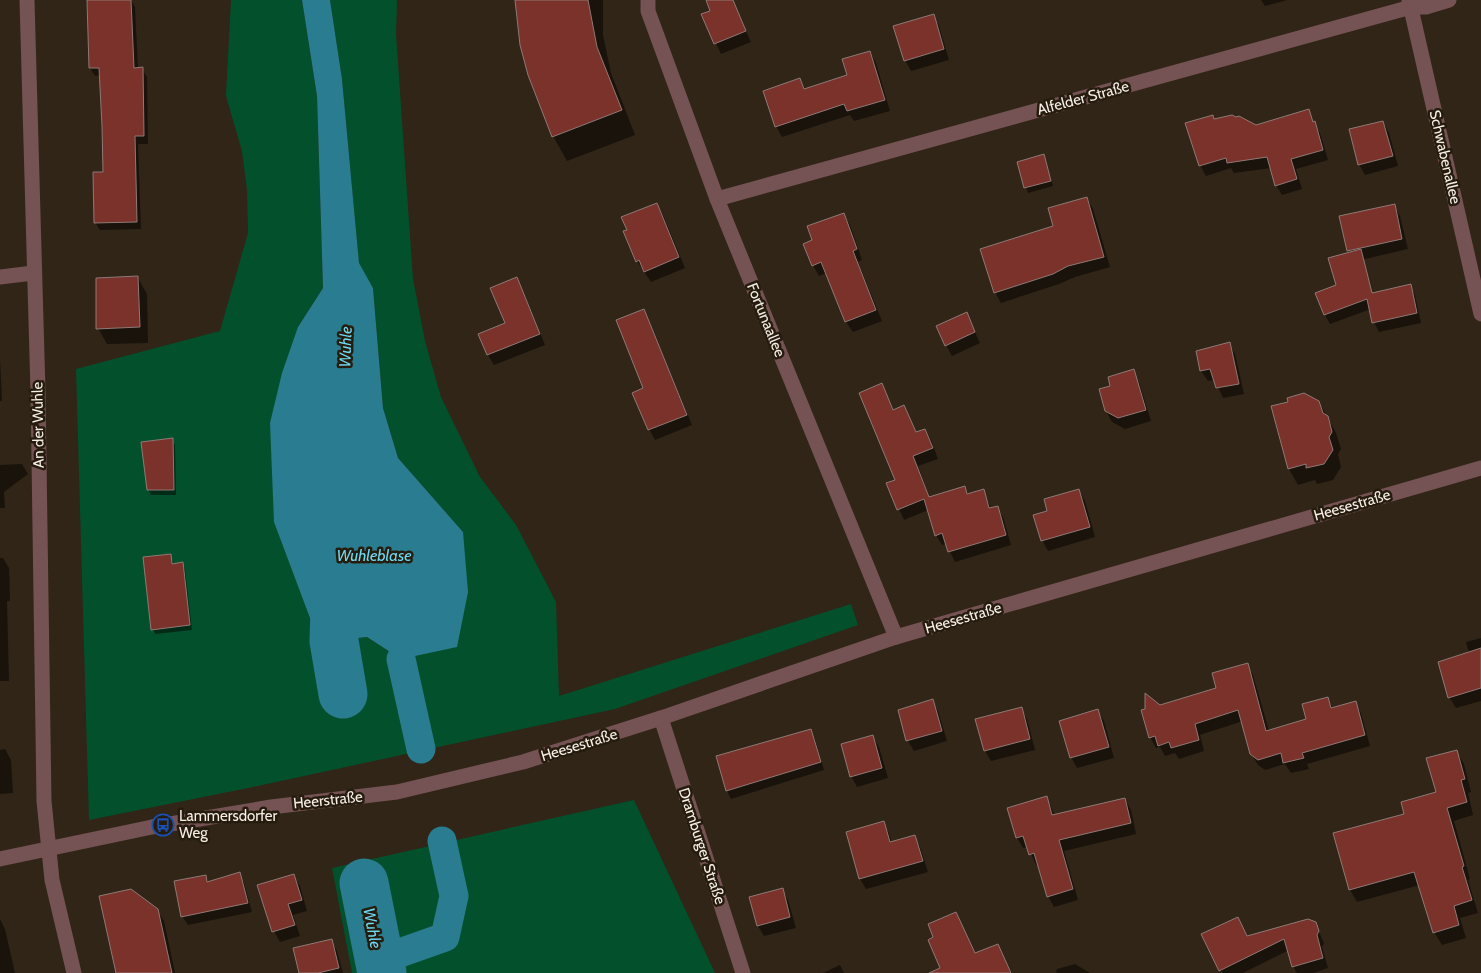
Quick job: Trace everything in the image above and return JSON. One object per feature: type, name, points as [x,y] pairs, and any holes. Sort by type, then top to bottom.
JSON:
[{"type":"street","name":"An der Wuhle","points":[[27,0],[38,401],[44,801],[50,849]]},
{"type":"street","name":"Fortunaallee","points":[[648,0],[648,11],[717,199],[896,637]]},
{"type":"street","name":"Alfelder Straße","points":[[717,199],[1410,4],[1426,7],[1449,0]]},
{"type":"street","name":"Schwabenallee","points":[[1410,4],[1481,314]]},
{"type":"street","points":[[0,277],[33,273]]},
{"type":"street","name":"Heesestraße","points":[[449,780],[523,762],[661,718],[896,637],[1481,468]]},
{"type":"street","name":"Dramburger Straße","points":[[661,718],[743,973]]},
{"type":"street","name":"Heerstraße","points":[[0,859],[152,827],[271,807],[398,792],[449,780]]},
{"type":"street","points":[[50,849],[52,880],[74,973]]},
{"type":"green space","points":[[231,0],[302,0],[317,96],[323,288],[298,327],[319,642],[367,637],[401,659],[463,532],[398,458],[383,408],[373,288],[359,264],[342,79],[330,0],[397,0],[396,34],[413,279],[425,341],[441,397],[480,477],[516,525],[556,602],[559,696],[851,604],[858,625],[615,709],[253,787],[89,820],[76,369],[220,331],[248,233],[247,190],[242,151],[226,96]]},
{"type":"green space","points":[[634,800],[715,973],[352,973],[332,868]]},
{"type":"water","name":"Wuhleblase","points":[[302,0],[330,0],[342,79],[359,263],[373,288],[383,408],[398,458],[463,532],[468,592],[457,647],[401,659],[367,637],[319,642],[274,522],[270,423],[282,373],[298,327],[323,288],[317,96]]},
{"type":"building","points":[[87,0],[131,0],[134,68],[143,67],[144,136],[135,136],[137,222],[94,223],[93,172],[103,172],[102,126],[99,68],[89,68]]},
{"type":"building","points":[[515,0],[588,0],[597,47],[622,110],[552,137],[528,75],[520,45]]},
{"type":"building","points":[[706,0],[733,0],[746,31],[714,44],[701,14],[710,11]]},
{"type":"building","points":[[934,14],[944,49],[904,61],[893,26]]},
{"type":"building","points":[[870,51],[885,100],[847,111],[844,104],[775,127],[763,91],[800,78],[804,89],[847,75],[842,59]]},
{"type":"building","points":[[1309,109],[1313,122],[1315,121],[1323,150],[1291,159],[1297,179],[1275,186],[1267,157],[1227,163],[1226,158],[1199,166],[1185,123],[1213,115],[1214,119],[1232,115],[1239,116],[1256,125]]},
{"type":"building","points":[[1383,121],[1393,156],[1358,165],[1349,129]]},
{"type":"building","points":[[1044,154],[1051,181],[1024,188],[1017,162]]},
{"type":"building","points":[[1087,197],[1104,257],[1068,266],[1053,274],[994,293],[980,249],[1053,226],[1048,208]]},
{"type":"building","points":[[657,203],[679,257],[644,272],[639,260],[636,262],[623,231],[627,230],[621,217]]},
{"type":"building","points":[[1395,204],[1402,239],[1347,251],[1339,216]]},
{"type":"building","points":[[844,213],[857,249],[853,251],[876,310],[845,322],[821,262],[812,266],[803,244],[812,240],[807,226]]},
{"type":"building","points":[[1361,249],[1372,293],[1411,284],[1417,313],[1372,323],[1367,299],[1324,315],[1315,293],[1336,285],[1328,258]]},
{"type":"building","points":[[138,276],[140,327],[96,329],[96,278]]},
{"type":"building","points":[[517,277],[540,334],[487,355],[478,334],[505,323],[490,288]]},
{"type":"building","points":[[644,309],[687,415],[648,430],[632,393],[643,388],[616,320]]},
{"type":"building","points":[[967,312],[975,332],[945,346],[936,326]]},
{"type":"building","points":[[1230,342],[1239,384],[1216,388],[1210,369],[1200,371],[1196,351]]},
{"type":"building","points":[[1134,369],[1146,410],[1118,418],[1105,411],[1099,389],[1110,386],[1108,377]]},
{"type":"building","points":[[882,383],[893,410],[904,405],[916,432],[925,429],[933,448],[913,456],[929,497],[965,486],[967,494],[984,489],[989,508],[998,506],[1006,535],[948,552],[942,533],[935,536],[924,499],[897,510],[886,483],[895,480],[859,393]]},
{"type":"building","points":[[1304,393],[1319,401],[1323,413],[1328,416],[1332,432],[1329,437],[1333,450],[1324,464],[1306,468],[1306,464],[1288,469],[1271,406],[1288,402],[1287,398]]},
{"type":"building","points":[[173,438],[174,490],[147,490],[141,442]]},
{"type":"building","points":[[1079,489],[1090,527],[1041,541],[1033,515],[1047,511],[1044,499]]},
{"type":"building","points":[[171,554],[172,564],[183,562],[190,625],[151,630],[143,557]]},
{"type":"building","points":[[1481,648],[1481,688],[1448,698],[1438,662]]},
{"type":"building","points":[[1248,663],[1266,731],[1306,719],[1302,704],[1328,697],[1331,708],[1356,701],[1365,735],[1302,753],[1304,758],[1283,763],[1281,753],[1258,760],[1250,754],[1238,710],[1195,724],[1199,740],[1171,748],[1169,742],[1158,746],[1155,736],[1149,738],[1141,710],[1145,709],[1145,693],[1160,705],[1216,688],[1212,673]]},
{"type":"building","points":[[933,699],[942,731],[906,741],[898,710]]},
{"type":"building","points":[[1022,707],[1030,739],[984,751],[975,719]]},
{"type":"building","points":[[1098,709],[1109,747],[1070,758],[1059,721]]},
{"type":"building","points":[[811,729],[821,762],[726,791],[716,756]]},
{"type":"building","points":[[873,735],[882,768],[850,777],[841,744]]},
{"type":"building","points":[[1457,750],[1465,779],[1461,780],[1467,802],[1447,808],[1472,900],[1454,906],[1459,925],[1433,933],[1414,872],[1349,890],[1333,833],[1404,814],[1401,802],[1436,792],[1426,758]]},
{"type":"building","points":[[1047,796],[1052,815],[1125,798],[1131,823],[1059,840],[1073,889],[1047,897],[1034,853],[1029,855],[1023,836],[1016,838],[1007,808]]},
{"type":"building","points":[[884,821],[890,842],[915,835],[923,861],[859,879],[846,832]]},
{"type":"building","points":[[240,872],[248,903],[181,917],[174,881],[206,875],[207,882]]},
{"type":"building","points":[[294,874],[302,900],[288,904],[295,925],[272,932],[257,885]]},
{"type":"building","points":[[783,888],[790,917],[757,926],[749,897]]},
{"type":"building","points":[[131,889],[158,909],[172,973],[116,973],[99,896]]},
{"type":"building","points":[[956,912],[975,953],[998,944],[1011,973],[929,973],[940,968],[928,940],[933,937],[928,924]]},
{"type":"building","points":[[1238,917],[1247,936],[1308,919],[1316,922],[1323,958],[1292,967],[1284,939],[1219,971],[1201,934]]},
{"type":"building","points":[[332,939],[339,968],[318,973],[299,973],[293,948]]},
{"type":"waterway","name":"Wuhle","points":[[336,575],[334,641],[343,694]]},
{"type":"waterway","points":[[401,659],[421,749]]},
{"type":"waterway","points":[[380,960],[445,937],[454,896],[442,841]]},
{"type":"waterway","name":"Wuhle","points":[[364,883],[382,973]]},
{"type":"place","name":"Lammersdorfer Weg","points":[[163,825]]}]
